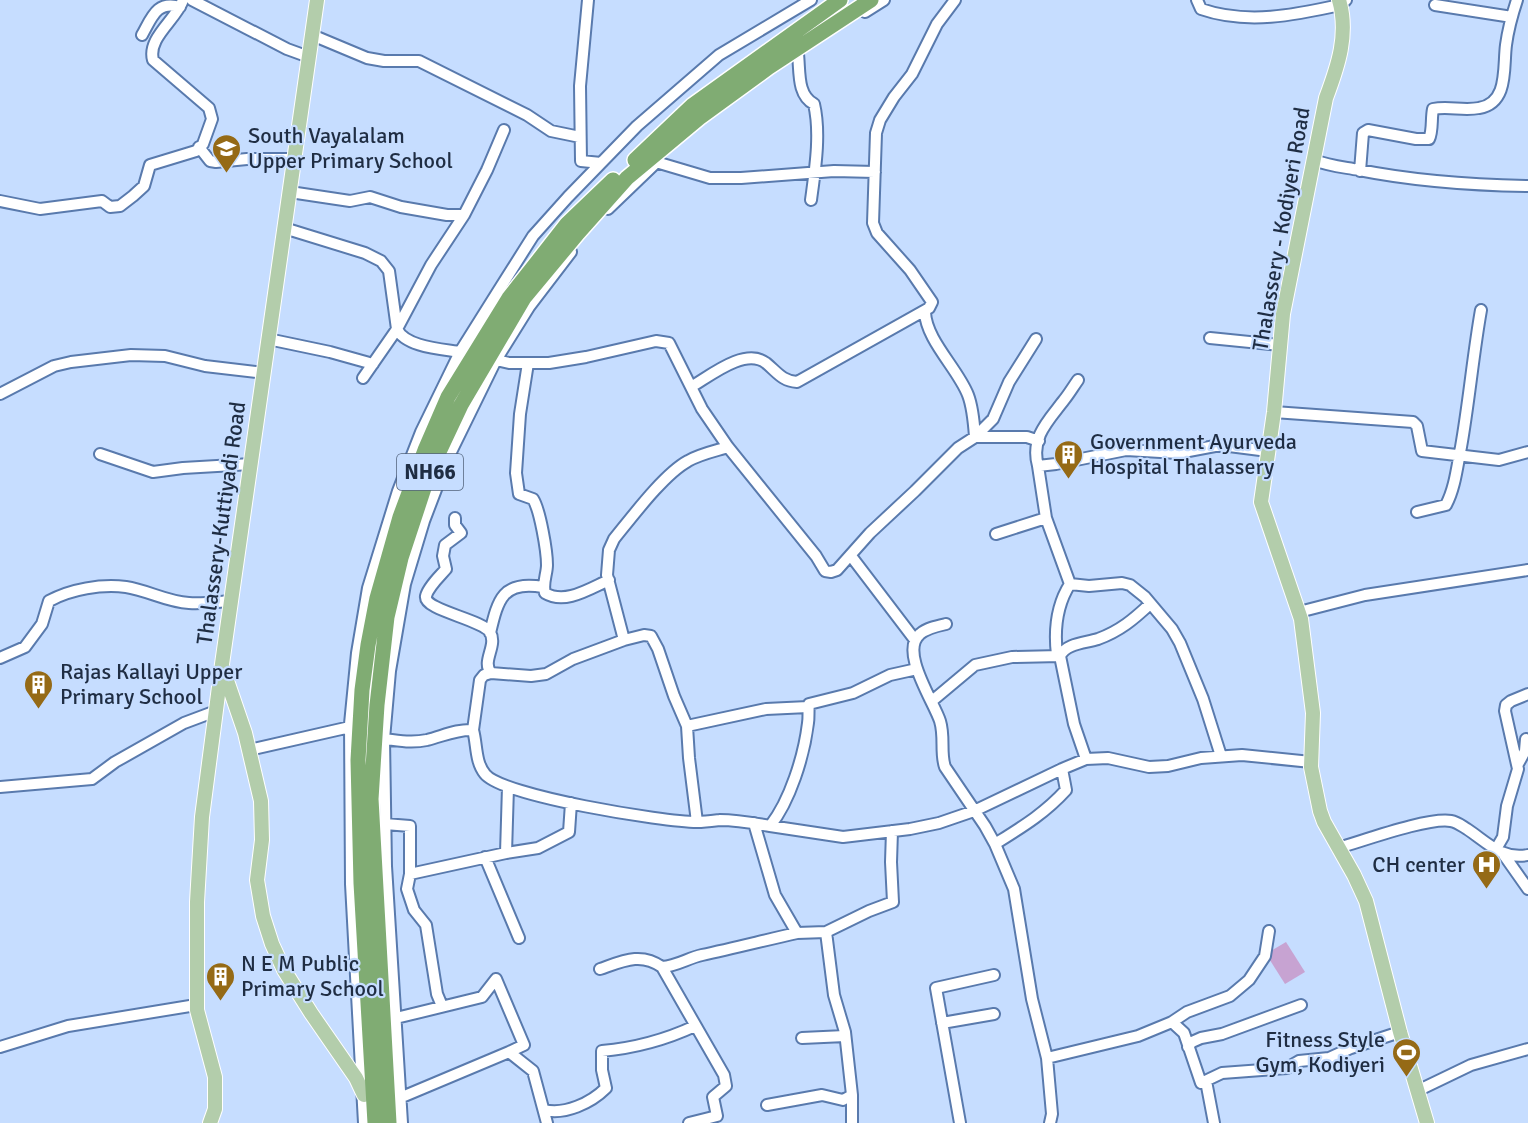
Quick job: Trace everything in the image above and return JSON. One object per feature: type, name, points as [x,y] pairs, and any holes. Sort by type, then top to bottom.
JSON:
[{"type":"highway","name":"NH66","points":[[375,1123],[359,831],[358,760],[362,690],[377,598],[400,517],[424,450],[448,397],[509,298],[567,224],[693,105],[840,0]]},
{"type":"highway","name":"NH66","points":[[388,1123],[371,799],[377,705],[387,617],[401,558],[429,473],[461,405],[524,298],[627,178],[699,118],[769,67],[871,0]]},
{"type":"main road","name":"Thalassery-Kuttiyadi Road","points":[[210,1123],[215,1109],[215,1077],[196,1005],[197,902],[202,817],[317,0]]},
{"type":"main road","name":"Thalassery - Kodiyeri Road","points":[[1342,2],[1344,34],[1337,67],[1326,98],[1283,314],[1274,412],[1261,502],[1299,612],[1313,713],[1311,762],[1320,811],[1366,901],[1400,1032],[1427,1123]]},
{"type":"main road","points":[[222,664],[245,733],[261,801],[263,822],[257,880],[272,944],[284,970],[356,1078],[364,1095]]},
{"type":"street","points":[[192,0],[287,49],[309,57]]},
{"type":"street","points":[[588,0],[580,86],[581,161],[601,162]]},
{"type":"street","points":[[364,1123],[351,884],[350,727],[357,653],[368,588],[398,491],[417,442],[460,352],[533,236],[601,162],[673,94],[719,55],[811,0]]},
{"type":"street","points":[[402,1123],[385,824],[384,739],[390,671],[405,584],[424,521],[448,458],[496,360],[529,307],[603,213],[656,162],[705,123],[798,54],[884,0]]},
{"type":"street","points":[[691,387],[741,359],[750,357],[756,357],[766,363],[778,376],[797,382],[925,312],[932,302],[910,270],[877,233],[873,223],[876,133],[880,120],[894,96],[912,74],[937,24],[955,0]]},
{"type":"street","points":[[1197,0],[1201,9],[1212,13],[1243,16],[1290,16],[1342,2]]},
{"type":"street","points":[[1360,171],[1363,133],[1368,130],[1416,139],[1429,139],[1433,109],[1481,108],[1493,102],[1500,91],[1504,77],[1505,47],[1517,0]]},
{"type":"street","points":[[0,201],[40,209],[102,201],[110,207],[120,206],[144,186],[150,165],[196,151],[203,144],[212,119],[208,108],[153,60],[151,52],[155,42],[182,3],[163,3],[142,35]]},
{"type":"street","points":[[1435,5],[1512,17]]},
{"type":"street","points":[[312,35],[367,58],[384,61],[419,61],[527,115],[550,131],[580,137]]},
{"type":"street","points":[[798,54],[801,90],[807,100],[814,104],[817,117],[811,200]]},
{"type":"street","points":[[363,378],[397,329],[431,265],[464,215],[504,130]]},
{"type":"street","points":[[199,147],[210,161],[216,162],[247,159],[294,159]]},
{"type":"street","points":[[1314,160],[1326,165],[1426,181],[1528,186]]},
{"type":"street","points":[[656,162],[710,178],[814,172],[875,172]]},
{"type":"street","points":[[290,192],[350,201],[370,197],[401,207],[447,215],[464,215]]},
{"type":"street","points":[[284,228],[365,253],[381,261],[388,271],[397,329],[401,336],[409,342],[460,352]]},
{"type":"street","points":[[1417,512],[1446,506],[1450,498],[1459,456],[1481,310]]},
{"type":"street","points":[[925,312],[933,334],[968,394],[974,418],[975,437]]},
{"type":"street","points":[[1210,338],[1280,345]]},
{"type":"street","points":[[268,339],[373,364]]},
{"type":"street","points":[[496,360],[509,363],[549,363],[656,341],[669,343],[702,409],[728,447],[816,556],[825,571],[831,572],[837,570],[870,533],[957,448],[975,437],[993,419],[1009,382],[1036,339]]},
{"type":"street","points":[[0,394],[54,366],[131,355],[165,356],[205,366],[264,373]]},
{"type":"street","points":[[528,363],[520,414],[516,472],[519,494],[533,499],[539,511],[547,564],[543,587],[545,593],[552,597],[565,599],[609,580]]},
{"type":"street","points":[[1078,380],[1045,422],[1037,456],[1046,518],[1070,584],[1059,605],[1055,639],[1074,724],[1086,759]]},
{"type":"street","points":[[1274,412],[1413,423],[1417,426],[1422,451],[1499,460],[1528,452]]},
{"type":"street","points":[[975,437],[1027,437],[1039,441]]},
{"type":"street","points":[[1038,466],[1126,450],[1178,453],[1215,446],[1229,446],[1268,451]]},
{"type":"street","points":[[624,640],[609,580],[608,558],[614,539],[662,482],[688,460],[728,447]]},
{"type":"street","points":[[100,454],[153,471],[250,464]]},
{"type":"street","points":[[455,518],[455,525],[461,533],[445,545],[443,556],[446,569],[426,596],[427,601],[433,607],[486,628],[490,633]]},
{"type":"street","points":[[996,534],[1046,518]]},
{"type":"street","points":[[851,556],[915,639],[917,669],[940,721],[944,738],[942,756],[945,767],[995,844],[1014,889],[1032,999],[1047,1058],[1052,1114],[1050,1123]]},
{"type":"street","points":[[1299,612],[1365,595],[1528,570]]},
{"type":"street","points":[[1070,584],[1089,586],[1122,583],[1131,585],[1172,629],[1203,699],[1221,756]]},
{"type":"street","points":[[491,673],[488,669],[492,644],[490,633],[499,601],[512,587],[527,584],[543,587]]},
{"type":"street","points":[[0,657],[25,647],[42,624],[49,601],[63,594],[98,587],[126,587],[166,600],[188,603],[231,601]]},
{"type":"street","points":[[932,701],[975,665],[1012,657],[1058,656],[1068,647],[1106,636],[1128,624],[1150,604]]},
{"type":"street","points":[[915,639],[920,633],[930,628],[946,624]]},
{"type":"street","points":[[697,822],[687,726],[655,640],[651,636],[644,635],[624,640],[573,659],[546,674],[531,676],[491,673],[484,675],[480,680],[473,730],[478,759],[485,775],[508,787],[608,811],[697,822],[722,820],[754,823],[843,837],[939,823],[974,811],[1086,759],[1108,758],[1149,767],[1242,754],[1311,762]]},
{"type":"street","points":[[687,726],[766,710],[808,707],[811,703],[853,693],[890,675],[917,669]]},
{"type":"street","points":[[1528,694],[1506,705],[1505,711],[1518,764],[1517,777],[1507,806],[1500,852],[1528,889]]},
{"type":"street","points":[[770,826],[784,804],[795,774],[808,723],[808,707]]},
{"type":"street","points":[[0,787],[92,779],[115,762],[184,723],[216,711]]},
{"type":"street","points":[[249,750],[350,727]]},
{"type":"street","points":[[384,739],[404,742],[426,740],[453,732],[473,730]]},
{"type":"street","points":[[1518,764],[1525,751],[1526,739]]},
{"type":"street","points":[[995,844],[1037,819],[1066,790],[1062,769]]},
{"type":"street","points":[[506,853],[508,787]]},
{"type":"street","points":[[411,874],[538,848],[569,832],[571,803]]},
{"type":"street","points":[[1338,848],[1422,824],[1446,820],[1459,824],[1500,852],[1514,858],[1528,855]]},
{"type":"street","points":[[754,823],[776,895],[797,933]]},
{"type":"street","points":[[385,824],[410,826],[411,874],[407,889],[414,910],[426,925],[437,994],[442,1006]]},
{"type":"street","points":[[662,967],[674,966],[699,956],[797,933],[826,932],[893,902],[892,831]]},
{"type":"street","points":[[485,858],[519,939]]},
{"type":"street","points":[[1047,1058],[1138,1036],[1172,1022],[1187,1012],[1230,996],[1249,980],[1265,956],[1269,931]]},
{"type":"street","points":[[826,932],[834,995],[845,1036],[852,1095],[852,1123]]},
{"type":"street","points":[[600,969],[627,960],[651,959],[662,967],[724,1075],[726,1086],[713,1097],[717,1120],[689,1123]]},
{"type":"street","points":[[960,1123],[936,988],[994,975]]},
{"type":"street","points":[[396,1018],[482,997],[496,979],[524,1046],[402,1097]]},
{"type":"street","points":[[0,1047],[68,1026],[196,1005]]},
{"type":"street","points":[[1188,1047],[1192,1042],[1201,1038],[1222,1034],[1301,1005]]},
{"type":"street","points":[[942,1023],[994,1014]]},
{"type":"street","points":[[1172,1022],[1184,1033],[1201,1083],[1222,1073],[1287,1068],[1299,1061],[1329,1058],[1351,1048],[1400,1032]]},
{"type":"street","points":[[544,1110],[555,1113],[575,1107],[597,1097],[606,1088],[602,1070],[602,1051],[639,1047],[674,1036],[695,1026]]},
{"type":"street","points":[[802,1038],[845,1036]]},
{"type":"street","points":[[1418,1091],[1470,1065],[1528,1049]]},
{"type":"street","points":[[509,1052],[533,1071],[547,1123]]},
{"type":"street","points":[[1206,1081],[1214,1123]]},
{"type":"street","points":[[767,1105],[822,1095],[843,1100],[852,1095]]},
{"type":"shaded area","points":[[1286,942],[1305,972],[1285,984],[1266,954]]},
{"type":"place","name":"South Vayalalam Upper Primary School","points":[[227,174]]},
{"type":"place","name":"Government Ayurveda Hospital Thalassery","points":[[1069,480]]},
{"type":"place","name":"Rajas Kallayi Upper Primary School","points":[[39,710]]},
{"type":"place","name":"CH center","points":[[1486,890]]},
{"type":"place","name":"N E M Public Primary School","points":[[220,1002]]},
{"type":"place","name":"Fitness Style Gym, Kodiyeri","points":[[1406,1078]]}]
